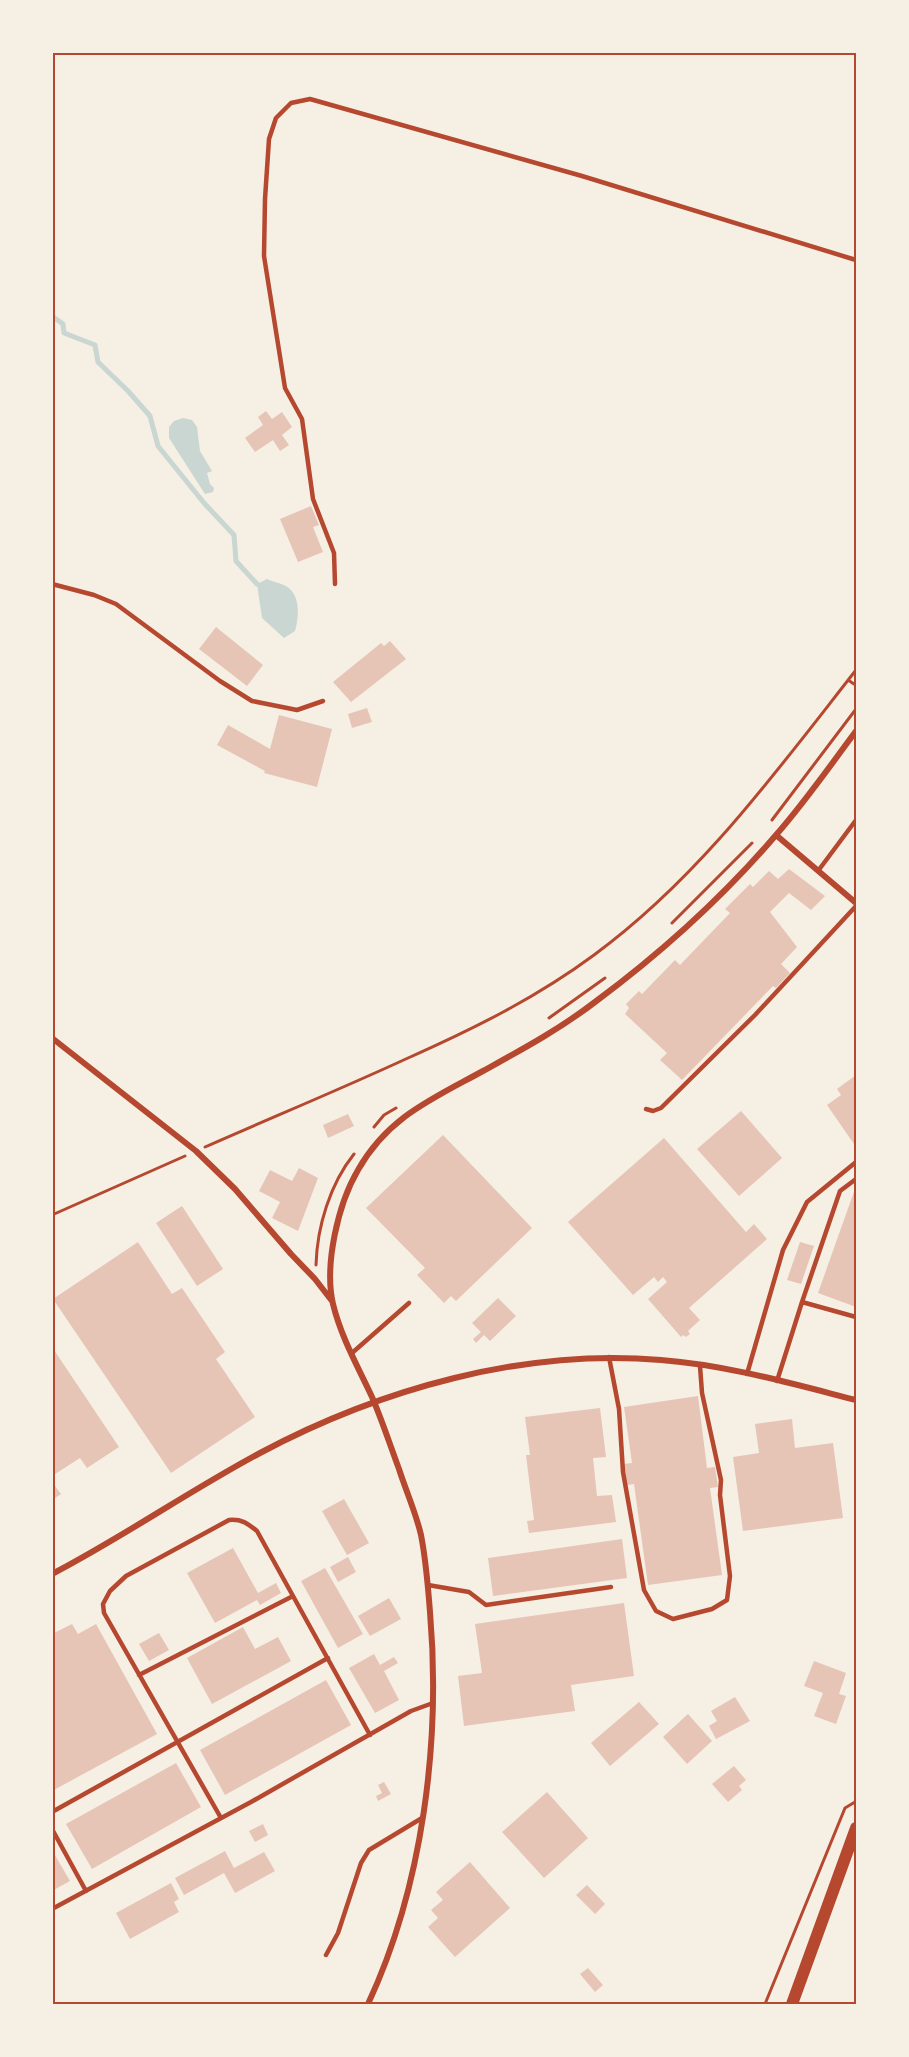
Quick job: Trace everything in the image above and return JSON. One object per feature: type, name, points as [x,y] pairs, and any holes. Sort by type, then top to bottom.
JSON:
[{"type":"main road","points":[[792,2004],[856,1828]]},
{"type":"main road","points":[[819,1931],[856,1842]]},
{"type":"street","points":[[332,1301],[331,1267],[335,1234],[343,1205],[356,1173],[388,1128],[424,1103],[530,1046],[591,1005],[653,957],[709,908],[776,835],[856,731]]},
{"type":"street","points":[[776,835],[856,905]]},
{"type":"street","points":[[52,1038],[196,1151],[235,1190],[332,1301],[375,1403],[420,1532],[428,1585],[433,1703],[422,1818],[413,1869],[398,1923],[368,2004]]},
{"type":"street","points":[[52,1574],[262,1452],[324,1423],[375,1403],[437,1383],[493,1369],[551,1361],[609,1357],[663,1360],[747,1374],[856,1400]]},
{"type":"lane","points":[[335,584],[334,553],[313,499],[302,419],[285,388],[264,256],[269,139],[276,118],[291,104],[310,99],[321,102],[582,176],[856,260]]},
{"type":"lane","points":[[52,584],[94,595],[116,604],[220,681],[252,701],[297,710],[322,701]]},
{"type":"lane","points":[[818,871],[856,820]]},
{"type":"lane","points":[[646,1109],[653,1111],[661,1108],[755,1015],[856,905]]},
{"type":"lane","points":[[747,1374],[783,1250],[807,1202],[856,1162]]},
{"type":"lane","points":[[777,1381],[840,1191],[856,1179]]},
{"type":"lane","points":[[802,1302],[856,1317]]},
{"type":"lane","points":[[352,1353],[410,1303]]},
{"type":"lane","points":[[609,1357],[619,1409],[623,1472],[644,1590],[656,1611],[673,1619],[712,1609],[727,1600],[730,1576],[720,1495],[721,1480],[702,1393],[700,1366]]},
{"type":"lane","points":[[221,1818],[104,1613],[103,1604],[110,1591],[126,1576],[229,1520],[240,1519],[257,1532],[370,1735]]},
{"type":"lane","points":[[428,1585],[469,1592],[486,1605],[611,1587]]},
{"type":"lane","points":[[139,1675],[293,1596]]},
{"type":"lane","points":[[52,1812],[328,1658]]},
{"type":"lane","points":[[52,1909],[411,1712],[433,1703]]},
{"type":"lane","points":[[326,1955],[338,1933],[361,1863],[369,1850],[422,1818]]},
{"type":"lane","points":[[52,1829],[86,1891]]},
{"type":"path","points":[[52,1215],[362,1080],[482,1025],[525,1001],[595,955],[650,909],[696,866],[739,818],[856,670]]},
{"type":"path","points":[[848,680],[856,683]]},
{"type":"path","points":[[770,822],[856,709]]},
{"type":"path","points":[[670,924],[755,840]]},
{"type":"path","points":[[549,1018],[607,977]]},
{"type":"path","points":[[370,1133],[384,1115],[402,1104]]},
{"type":"path","points":[[315,1279],[316,1254],[326,1207],[343,1168],[356,1150]]},
{"type":"path","points":[[765,2004],[844,1808],[855,1802],[856,1798]]},
{"type":"shaded area","points":[[183,418],[192,420],[197,427],[200,451],[212,471],[207,473],[210,484],[214,488],[213,492],[205,494],[169,438],[169,427],[174,421]]},
{"type":"shaded area","points":[[267,579],[291,590],[298,607],[295,631],[284,638],[262,618],[257,584]]},
{"type":"building","points":[[266,411],[272,419],[282,412],[292,427],[282,435],[289,445],[280,451],[273,440],[255,452],[245,438],[263,425],[258,417]]},
{"type":"building","points":[[311,506],[319,525],[313,527],[323,552],[298,562],[280,519]]},
{"type":"building","points":[[216,627],[263,665],[247,686],[199,649]]},
{"type":"building","points":[[390,641],[406,659],[351,702],[333,682],[381,643],[384,646]]},
{"type":"building","points":[[367,708],[372,722],[352,728],[348,714]]},
{"type":"building","points":[[279,715],[332,729],[317,787],[264,773],[265,771],[217,745],[228,725],[270,749]]},
{"type":"building","points":[[789,869],[825,896],[811,910],[789,893],[770,912],[797,947],[781,964],[790,973],[776,988],[773,986],[682,1080],[660,1060],[667,1053],[625,1014],[629,1008],[626,1004],[639,991],[642,994],[675,960],[680,965],[730,913],[725,909],[750,884],[753,887],[769,871],[778,879]]},
{"type":"building","points":[[856,1075],[856,1147],[827,1105],[841,1095],[837,1089]]},
{"type":"building","points":[[741,1111],[782,1158],[739,1196],[697,1149]]},
{"type":"building","points":[[348,1114],[354,1126],[328,1138],[323,1125]]},
{"type":"building","points":[[443,1135],[532,1228],[456,1301],[451,1296],[444,1303],[417,1275],[425,1268],[366,1208]]},
{"type":"building","points":[[664,1138],[746,1232],[754,1224],[767,1239],[689,1308],[700,1320],[688,1331],[690,1334],[686,1337],[683,1335],[681,1337],[648,1299],[667,1282],[663,1277],[658,1282],[654,1277],[633,1295],[568,1222]]},
{"type":"building","points":[[299,1168],[318,1178],[298,1231],[272,1218],[280,1202],[259,1191],[270,1170],[292,1181]]},
{"type":"building","points":[[856,1186],[856,1307],[818,1293]]},
{"type":"building","points":[[182,1206],[223,1269],[197,1286],[156,1223]]},
{"type":"building","points":[[138,1242],[172,1294],[182,1288],[225,1352],[216,1359],[255,1417],[171,1473],[53,1299]]},
{"type":"building","points":[[800,1242],[814,1246],[801,1284],[787,1280]]},
{"type":"building","points":[[498,1298],[516,1316],[490,1341],[484,1335],[476,1343],[473,1339],[481,1332],[472,1323]]},
{"type":"building","points":[[52,1347],[119,1447],[87,1468],[80,1458],[52,1476]]},
{"type":"building","points":[[698,1396],[707,1468],[715,1467],[718,1487],[710,1488],[722,1575],[648,1585],[634,1484],[627,1485],[624,1464],[632,1463],[624,1407]]},
{"type":"building","points":[[600,1408],[606,1457],[593,1458],[597,1496],[612,1495],[616,1522],[529,1533],[527,1521],[534,1520],[526,1455],[530,1455],[525,1417]]},
{"type":"building","points":[[792,1419],[795,1448],[833,1443],[843,1518],[743,1531],[733,1457],[759,1453],[755,1424]]},
{"type":"building","points":[[52,1482],[61,1494],[52,1500]]},
{"type":"building","points":[[344,1499],[369,1543],[347,1555],[322,1511]]},
{"type":"building","points":[[622,1539],[627,1578],[493,1596],[488,1558]]},
{"type":"building","points":[[233,1548],[258,1593],[276,1583],[281,1593],[260,1605],[257,1600],[215,1623],[187,1573]]},
{"type":"building","points":[[348,1557],[356,1572],[338,1582],[330,1567]]},
{"type":"building","points":[[325,1568],[363,1634],[338,1648],[301,1581]]},
{"type":"building","points":[[389,1598],[401,1619],[370,1636],[358,1616]]},
{"type":"building","points":[[624,1603],[634,1676],[571,1685],[575,1711],[464,1726],[458,1676],[482,1673],[475,1624]]},
{"type":"building","points":[[72,1624],[78,1634],[96,1624],[157,1734],[52,1791],[52,1634]]},
{"type":"building","points":[[243,1627],[255,1649],[278,1637],[291,1661],[212,1704],[187,1658]]},
{"type":"building","points":[[159,1633],[169,1650],[149,1661],[139,1644]]},
{"type":"building","points":[[374,1654],[380,1665],[394,1657],[398,1663],[384,1671],[399,1700],[375,1713],[349,1668]]},
{"type":"building","points":[[814,1661],[846,1673],[839,1694],[846,1696],[836,1724],[814,1716],[823,1693],[804,1686]]},
{"type":"building","points":[[326,1680],[351,1725],[225,1795],[200,1750]]},
{"type":"building","points":[[735,1697],[750,1721],[716,1739],[709,1726],[717,1721],[711,1711]]},
{"type":"building","points":[[639,1702],[659,1724],[610,1766],[591,1743]]},
{"type":"building","points":[[688,1714],[712,1741],[687,1764],[663,1737]]},
{"type":"building","points":[[176,1763],[201,1807],[92,1869],[66,1824]]},
{"type":"building","points":[[734,1766],[746,1780],[739,1786],[742,1790],[728,1802],[712,1784]]},
{"type":"building","points":[[384,1782],[391,1794],[378,1801],[376,1796],[382,1793],[378,1785]]},
{"type":"building","points":[[547,1792],[588,1838],[544,1878],[502,1832]]},
{"type":"building","points":[[263,1824],[268,1835],[255,1842],[249,1831]]},
{"type":"building","points":[[52,1850],[70,1881],[52,1891]]},
{"type":"building","points":[[225,1851],[234,1868],[264,1852],[275,1871],[235,1893],[224,1873],[184,1895],[175,1878]]},
{"type":"building","points":[[470,1862],[510,1908],[455,1957],[428,1927],[438,1918],[431,1910],[443,1900],[436,1892]]},
{"type":"building","points":[[171,1883],[179,1899],[174,1902],[179,1912],[130,1939],[116,1913]]},
{"type":"building","points":[[587,1885],[605,1904],[595,1914],[576,1895]]},
{"type":"building","points":[[588,1968],[603,1985],[595,1992],[580,1974]]},
{"type":"waterway","points":[[52,316],[63,324],[64,333],[95,345],[98,362],[150,416],[158,446],[204,503],[234,535],[236,561],[257,584]]}]
